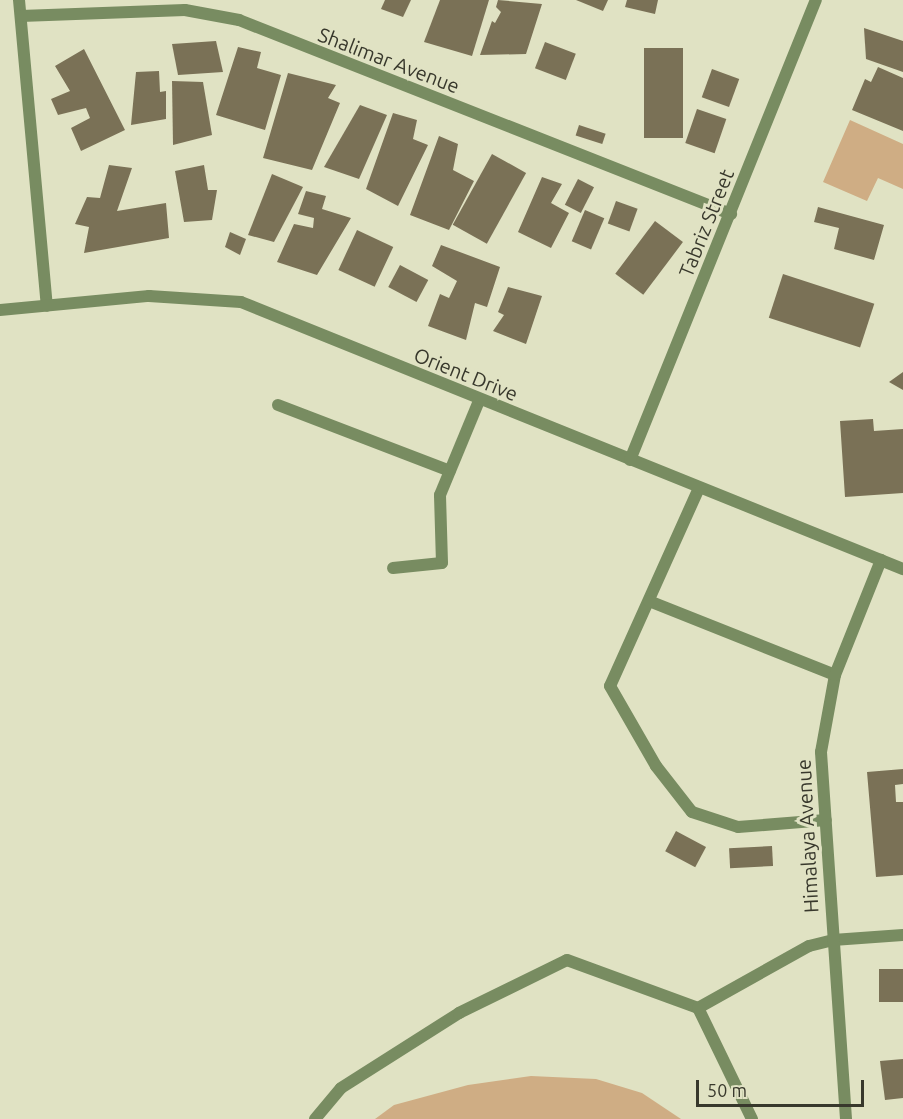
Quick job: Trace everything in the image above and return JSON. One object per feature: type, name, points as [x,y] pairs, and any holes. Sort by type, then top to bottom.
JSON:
[{"type":"street","points":[[19,0],[47,306]]},
{"type":"street","name":"Tabriz Street","points":[[630,460],[816,0]]},
{"type":"street","name":"Shalimar Avenue","points":[[21,16],[185,10],[239,20],[730,214]]},
{"type":"street","name":"Orient Drive","points":[[0,309],[149,296],[241,302],[479,401],[903,569]]},
{"type":"street","points":[[393,568],[442,563],[440,495],[479,401]]},
{"type":"street","points":[[278,405],[450,471]]},
{"type":"street","points":[[699,488],[610,686],[656,766],[692,812],[738,826],[826,820]]},
{"type":"street","name":"Himalaya Avenue","points":[[846,1119],[821,752],[835,675],[881,560]]},
{"type":"street","points":[[649,601],[835,675]]},
{"type":"street","points":[[698,1008],[809,946],[833,940],[903,935]]},
{"type":"street","points":[[315,1119],[341,1088],[439,1026],[567,960],[698,1008],[752,1119]]},
{"type":"shaded area","points":[[850,120],[903,144],[903,189],[878,178],[867,201],[823,182]]},
{"type":"shaded area","points":[[531,1076],[596,1079],[642,1093],[681,1119],[375,1119],[394,1105],[468,1085]]},
{"type":"building","points":[[385,0],[411,0],[403,17],[381,9]]},
{"type":"building","points":[[440,0],[489,0],[472,56],[424,42]]},
{"type":"building","points":[[498,0],[542,4],[526,54],[480,55],[492,21],[495,23],[501,12],[496,7]]},
{"type":"building","points":[[576,0],[608,0],[603,11]]},
{"type":"building","points":[[627,0],[658,0],[655,14],[625,7]]},
{"type":"building","points":[[864,28],[903,41],[903,72],[866,59]]},
{"type":"building","points":[[216,41],[223,72],[178,75],[172,44]]},
{"type":"building","points":[[545,42],[576,54],[566,80],[535,68]]},
{"type":"building","points":[[238,47],[261,52],[257,68],[281,75],[265,130],[216,115]]},
{"type":"building","points":[[644,48],[683,48],[683,138],[644,138]]},
{"type":"building","points":[[84,49],[125,130],[81,151],[71,128],[90,118],[86,108],[58,115],[51,99],[70,91],[55,66]]},
{"type":"building","points":[[878,67],[903,78],[903,131],[852,110],[865,79],[871,82]]},
{"type":"building","points":[[712,69],[739,79],[729,107],[702,97]]},
{"type":"building","points":[[159,71],[160,92],[166,91],[166,119],[131,125],[136,72]]},
{"type":"building","points":[[288,73],[336,85],[328,98],[340,103],[312,170],[263,158]]},
{"type":"building","points":[[172,81],[203,82],[212,135],[173,145]]},
{"type":"building","points":[[360,105],[387,115],[359,179],[324,167]]},
{"type":"building","points":[[697,109],[726,119],[715,153],[685,143]]},
{"type":"building","points":[[393,113],[417,120],[413,139],[428,145],[398,206],[366,189]]},
{"type":"building","points":[[579,125],[606,134],[602,144],[576,135]]},
{"type":"building","points":[[439,136],[458,144],[453,170],[474,181],[449,230],[410,215]]},
{"type":"building","points":[[492,154],[526,173],[487,244],[453,225]]},
{"type":"building","points":[[109,165],[132,168],[117,211],[166,203],[169,238],[84,253],[89,227],[75,224],[87,197],[100,198]]},
{"type":"building","points":[[204,165],[208,190],[217,190],[212,220],[184,222],[175,171]]},
{"type":"building","points":[[272,174],[303,187],[274,242],[248,235]]},
{"type":"building","points":[[542,177],[562,184],[551,203],[569,213],[551,248],[518,232]]},
{"type":"building","points":[[578,179],[594,187],[581,213],[565,205]]},
{"type":"building","points":[[306,191],[326,196],[322,209],[351,218],[317,275],[277,262],[294,224],[313,228],[314,218],[298,214]]},
{"type":"building","points":[[616,201],[638,209],[629,231],[608,224]]},
{"type":"building","points":[[818,207],[884,225],[874,260],[834,249],[839,228],[814,222]]},
{"type":"building","points":[[585,210],[604,218],[591,250],[572,241]]},
{"type":"building","points":[[655,221],[683,242],[643,295],[615,274]]},
{"type":"building","points":[[357,230],[393,247],[375,287],[338,270]]},
{"type":"building","points":[[230,232],[246,239],[240,255],[225,247]]},
{"type":"building","points":[[441,245],[500,267],[487,307],[475,303],[466,340],[428,326],[440,294],[449,298],[457,281],[432,266]]},
{"type":"building","points":[[400,265],[428,280],[417,302],[388,287]]},
{"type":"building","points":[[783,274],[874,304],[860,347],[769,318]]},
{"type":"building","points":[[508,287],[542,296],[526,344],[493,331],[504,315],[498,312]]},
{"type":"building","points":[[903,372],[903,390],[889,382]]},
{"type":"building","points":[[873,419],[874,431],[903,429],[903,493],[845,497],[840,421]]},
{"type":"building","points":[[903,769],[903,784],[895,785],[896,802],[903,802],[903,875],[876,877],[867,772]]},
{"type":"building","points":[[676,831],[706,847],[695,867],[665,851]]},
{"type":"building","points":[[772,846],[773,866],[730,868],[729,848]]},
{"type":"building","points":[[879,969],[903,969],[903,1002],[879,1002]]},
{"type":"building","points":[[903,1059],[903,1098],[885,1100],[880,1061]]}]
